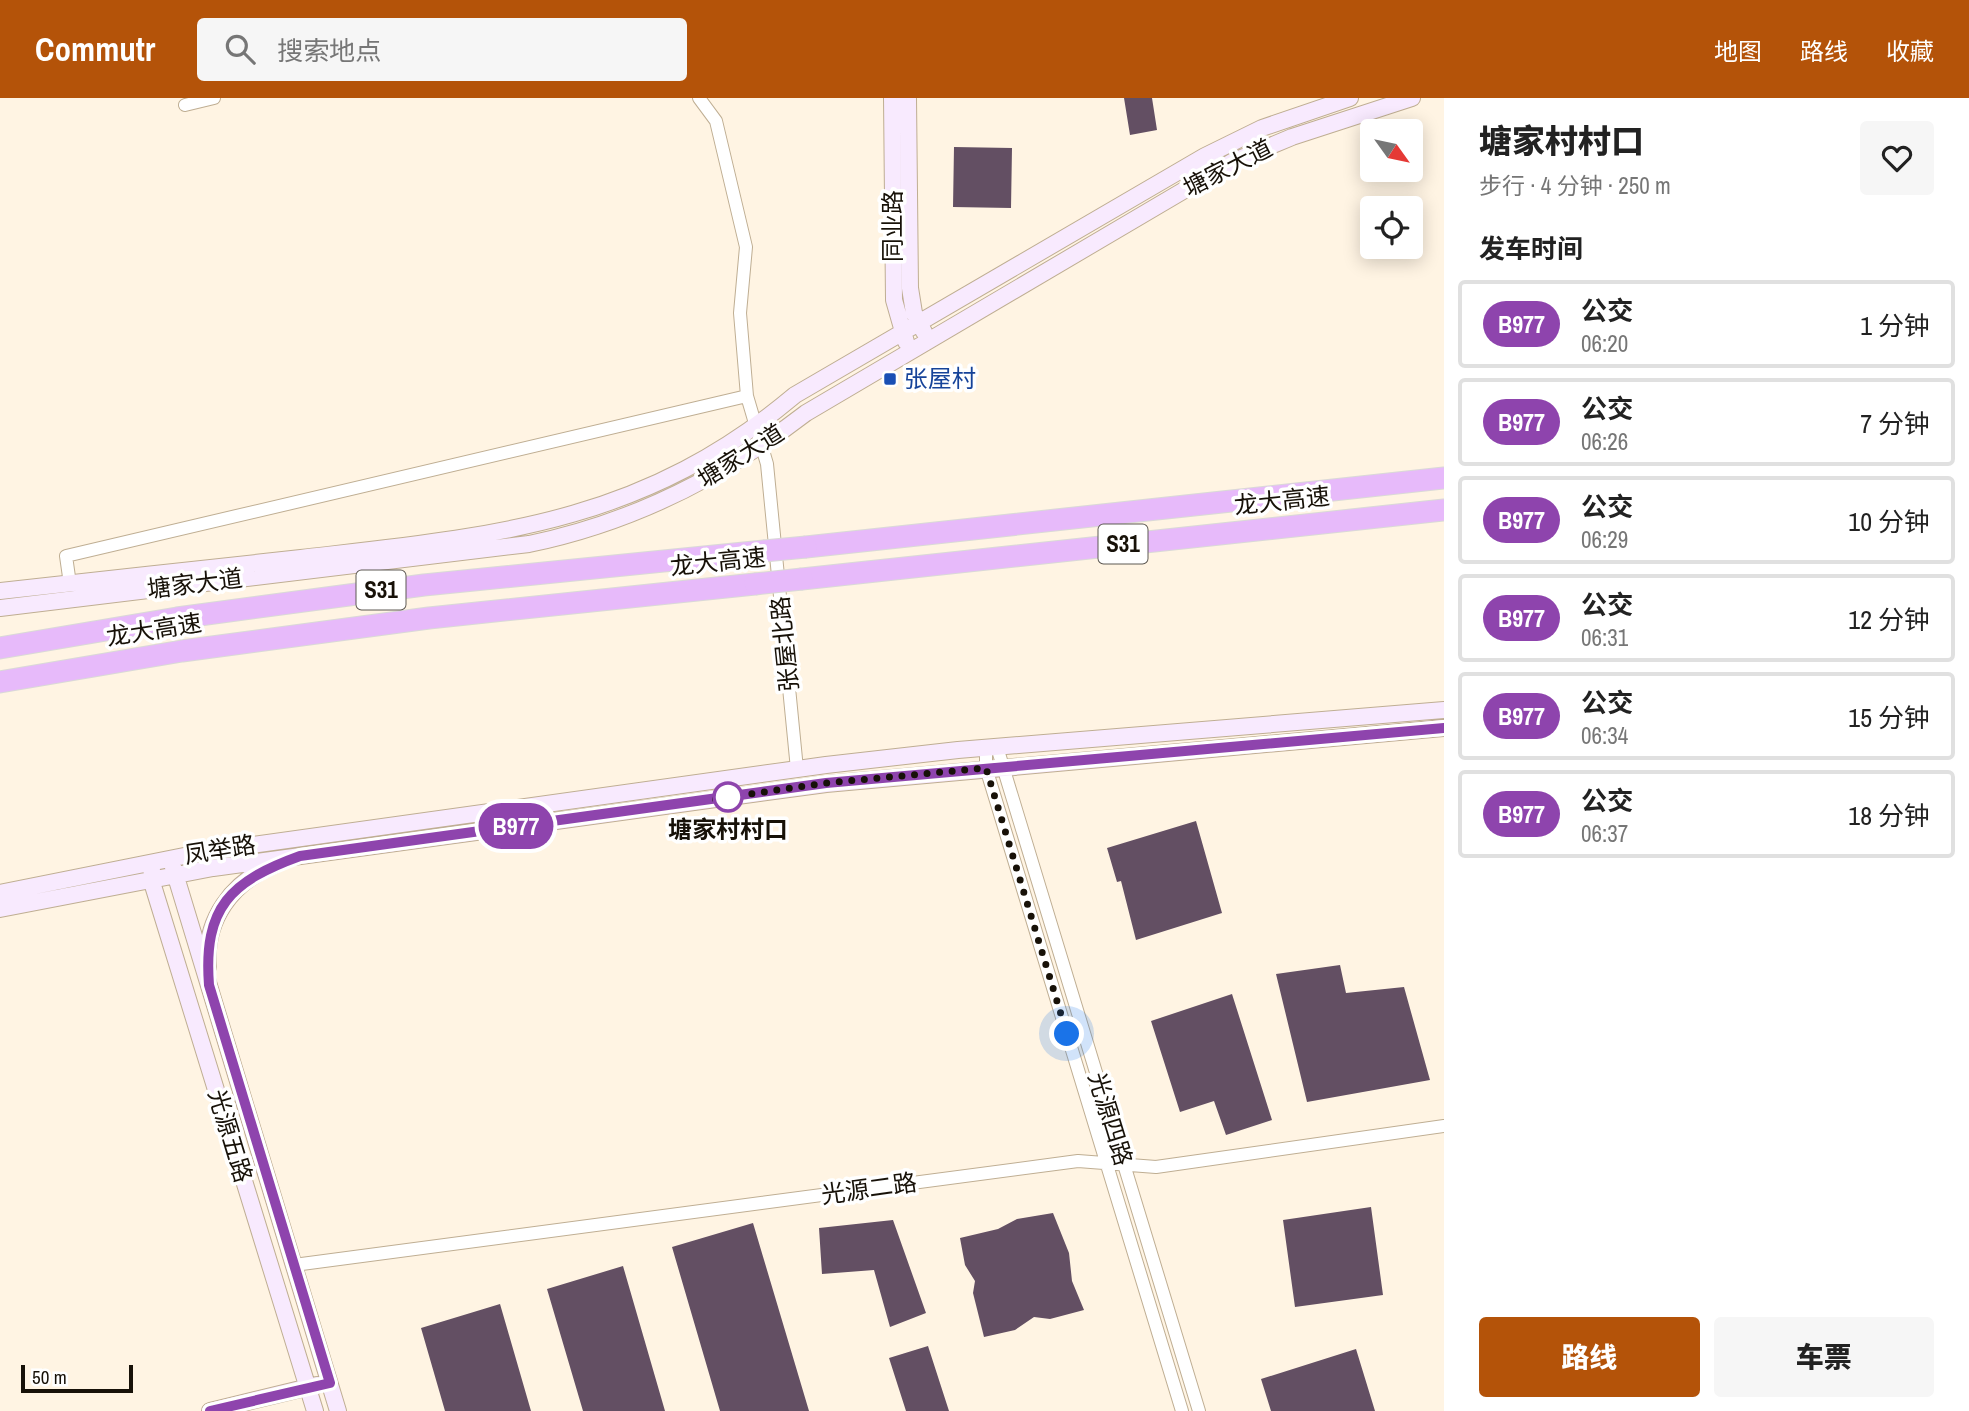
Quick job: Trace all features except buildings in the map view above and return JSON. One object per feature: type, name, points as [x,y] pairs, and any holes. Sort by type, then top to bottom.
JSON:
[{"type":"highway","name":"龙大高速","points":[[0,648],[177,618],[410,586],[806,547],[1444,478]]},
{"type":"highway","name":"龙大高速","points":[[0,682],[182,651],[429,618],[1444,510]]},
{"type":"street","points":[[185,105],[214,98]]},
{"type":"street","name":"张屋北路","points":[[699,98],[716,121],[746,247],[740,313],[747,396],[767,464],[797,769]]},
{"type":"street","name":"同业路","points":[[892,98],[894,300],[902,333],[911,351]]},
{"type":"street","name":"同业路","points":[[908,98],[909,288],[919,323],[928,341]]},
{"type":"street","name":"塘家大道","points":[[0,591],[470,539],[547,522],[630,497],[757,427],[795,395],[1225,145],[1262,128],[1350,98]]},
{"type":"street","name":"塘家大道","points":[[0,608],[517,545],[569,535],[644,509],[761,447],[806,413],[1232,162],[1292,137],[1412,98]]},
{"type":"street","points":[[69,584],[66,556],[747,396]]},
{"type":"street","name":"凤举路","points":[[0,893],[163,860],[797,769],[993,748],[1444,710]]},
{"type":"street","name":"凤举路","points":[[0,909],[152,879],[300,856],[826,783],[1444,728]]},
{"type":"street","name":"光源四路","points":[[1182,1411],[986,768],[986,754],[993,748],[1003,767],[1199,1411]]},
{"type":"street","points":[[209,985],[207,959],[211,931],[223,904],[246,879],[300,856]]},
{"type":"street","name":"光源五路","points":[[316,1411],[152,879],[163,860],[176,875],[337,1408]]},
{"type":"street","name":"光源二路","points":[[294,1265],[1078,1161],[1156,1167],[1444,1126]]},
{"type":"street","points":[[210,1411],[330,1383]]},
{"type":"street","points":[[316,1411],[337,1408]]},
{"type":"bus line","name":"B977","points":[[210,1411],[330,1383],[209,985],[207,959],[211,931],[223,904],[246,879],[271,866],[300,856],[826,783],[1444,728]]},
{"type":"place","name":"张屋村","points":[[890,379]]},
{"type":"place","name":"塘家村村口","points":[[728,797]]},
{"type":"route","points":[[728,797],[715,799],[826,783],[986,768],[1067,1034]]}]
